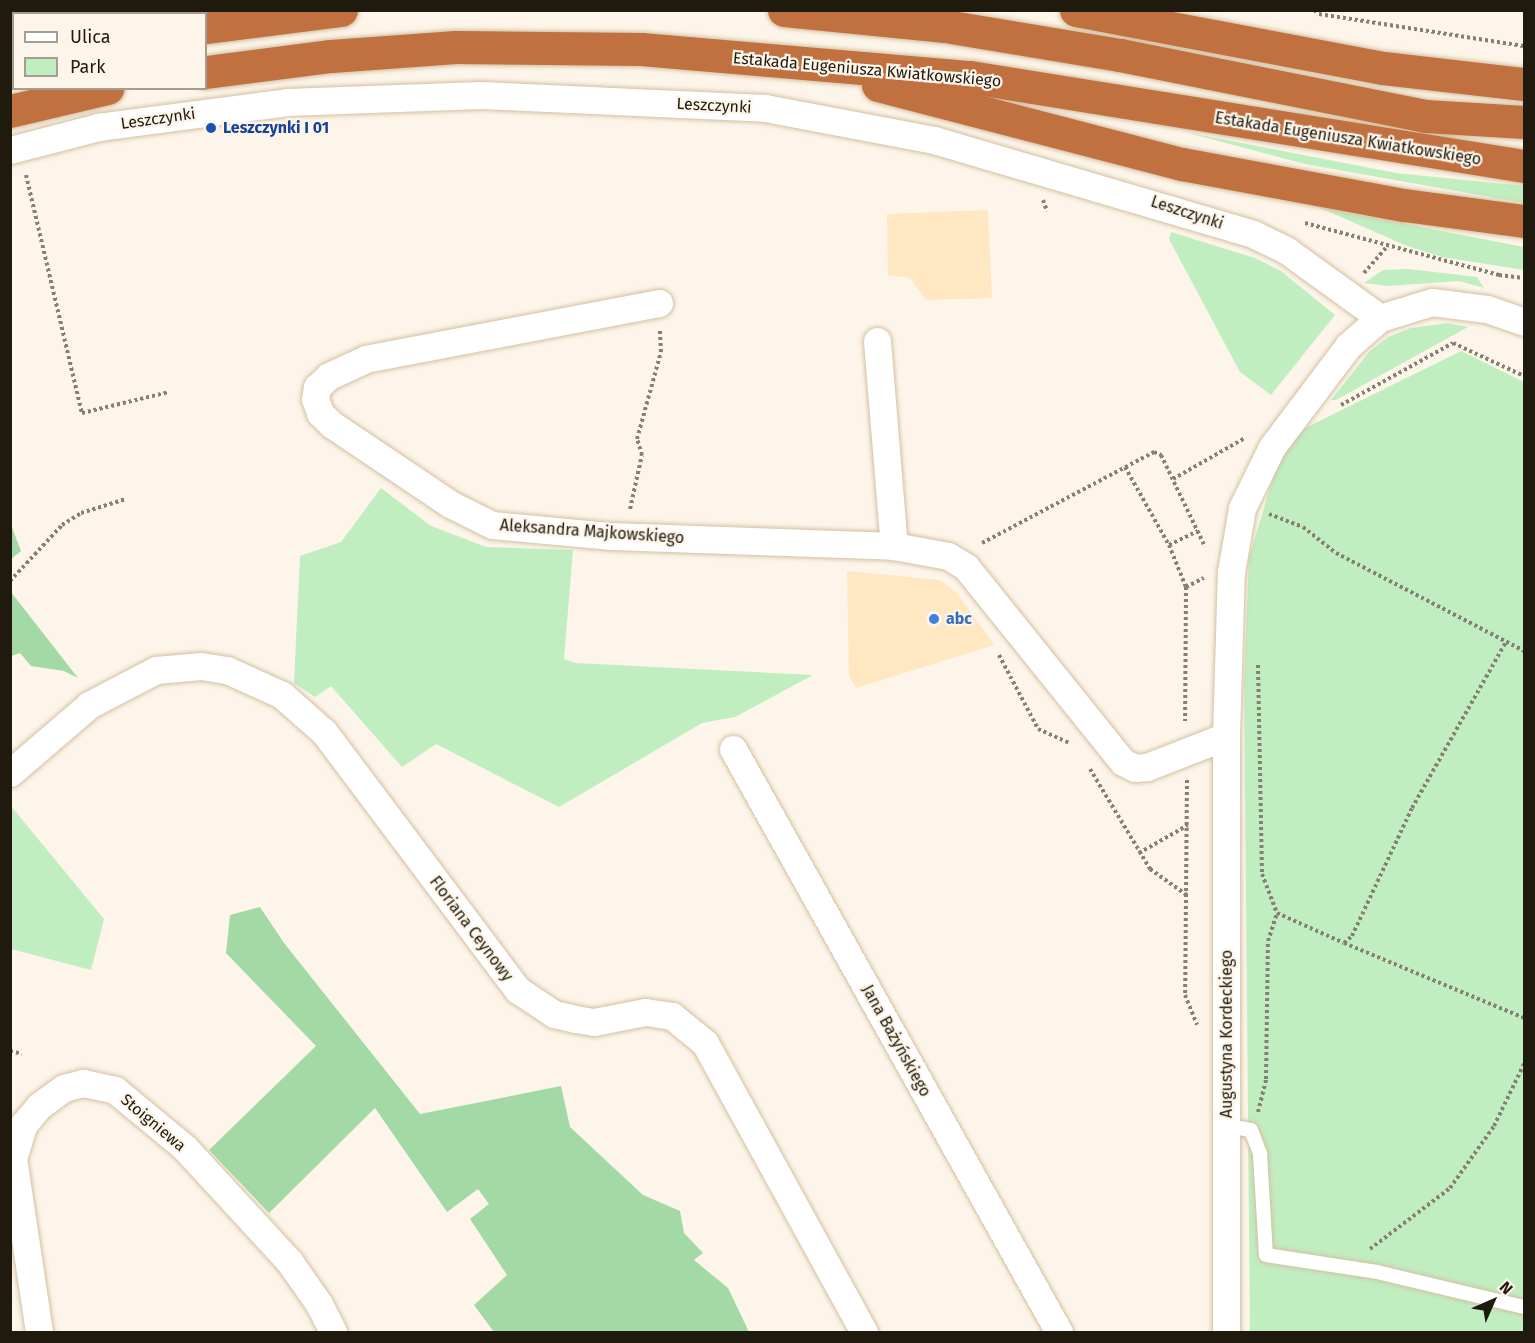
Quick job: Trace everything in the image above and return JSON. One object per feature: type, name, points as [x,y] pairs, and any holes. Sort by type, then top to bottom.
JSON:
[{"type":"highway","points":[[207,27],[341,10]]},
{"type":"highway","points":[[783,10],[945,26],[1120,55],[1425,116],[1524,122]]},
{"type":"highway","points":[[1076,10],[1383,68],[1524,84]]},
{"type":"highway","name":"Estakada Eugeniusza Kwiatkowskiego","points":[[207,72],[331,56],[456,47],[641,49],[970,77],[1524,166]]},
{"type":"highway","points":[[795,63],[1182,164],[1404,205],[1524,222]]},
{"type":"highway","points":[[10,111],[98,90]]},
{"type":"street","name":"Leszczynki","points":[[10,150],[98,127],[287,102],[481,95],[765,108],[945,143],[1253,234],[1286,250],[1380,318]]},
{"type":"street","name":"Augustyna Kordeckiego","points":[[1226,1332],[1239,1128],[1226,736],[1231,572],[1242,508],[1255,476],[1285,429],[1348,346],[1380,318],[1432,302],[1487,309],[1524,322]]},
{"type":"street","name":"Aleksandra Majkowskiego","points":[[659,303],[366,359],[329,376],[317,387],[320,413],[331,424],[460,510],[492,525],[624,537],[894,546]]},
{"type":"street","points":[[877,341],[894,546],[948,556],[966,567],[1123,762],[1135,768],[1147,767],[1186,749],[1226,736]]},
{"type":"street","name":"Floriana Ceynowy","points":[[10,773],[89,705],[156,670],[201,666],[227,670],[282,695],[324,732],[518,990],[554,1014],[575,1019],[594,1022],[645,1012],[672,1016],[705,1043],[864,1332]]},
{"type":"street","name":"Jana Bażyńskiego","points":[[733,749],[1059,1332]]},
{"type":"street","name":"Stoigniewa","points":[[39,1332],[13,1159],[24,1124],[39,1106],[64,1088],[83,1083],[115,1090],[177,1141],[270,1238],[308,1286],[333,1332]]},
{"type":"lane","points":[[1239,1128],[1260,1154],[1266,1255],[1377,1272],[1524,1307]]},
{"type":"path","points":[[1317,12],[1524,46]]},
{"type":"path","points":[[33,201],[82,413],[169,392]]},
{"type":"path","points":[[1305,222],[1499,275],[1524,278]]},
{"type":"path","points":[[624,537],[642,455],[638,439],[661,352],[659,303]]},
{"type":"path","points":[[1335,408],[1453,344],[1524,375]]},
{"type":"path","points":[[1173,479],[1254,430]]},
{"type":"path","points":[[980,544],[1154,452],[1161,455],[1198,531],[1206,556]]},
{"type":"path","points":[[1125,467],[1169,544],[1186,587],[1188,897],[1185,995],[1202,1032]]},
{"type":"path","points":[[10,581],[62,525],[81,513],[126,499]]},
{"type":"path","points":[[1242,508],[1303,527],[1336,553],[1524,651]]},
{"type":"path","points":[[1169,544],[1198,531]]},
{"type":"path","points":[[1186,587],[1205,578]]},
{"type":"path","points":[[1001,610],[989,621],[1003,668],[1038,729],[1079,747]]},
{"type":"path","points":[[1229,632],[1243,639],[1259,670],[1262,874],[1277,913],[1268,941],[1265,991],[1266,1079],[1239,1128]]},
{"type":"path","points":[[1344,944],[1352,936],[1412,808],[1506,642]]},
{"type":"path","points":[[1084,758],[1150,869],[1188,897]]},
{"type":"path","points":[[1139,853],[1188,825]]},
{"type":"path","points":[[1277,913],[1344,944],[1524,1018]]},
{"type":"path","points":[[10,1051],[22,1054]]},
{"type":"path","points":[[1339,1268],[1389,1237],[1450,1188],[1494,1126],[1524,1064]]},
{"type":"shaded area","points":[[988,210],[992,298],[926,300],[910,278],[888,275],[887,214]]},
{"type":"shaded area","points":[[847,571],[940,580],[957,593],[994,645],[856,688],[849,676]]},
{"type":"green space","points":[[1185,132],[1396,173],[1524,186],[1524,203],[1305,164]]},
{"type":"green space","points":[[1318,207],[1524,247],[1524,270],[1442,257],[1407,246]]},
{"type":"green space","points":[[1171,232],[1255,258],[1281,271],[1335,315],[1271,395],[1240,372],[1169,239]]},
{"type":"green space","points":[[1408,269],[1477,277],[1484,288],[1459,281],[1387,286],[1364,283],[1383,270]]},
{"type":"green space","points":[[1447,323],[1468,327],[1336,400],[1331,400],[1369,352],[1388,337],[1411,328]]},
{"type":"green space","points":[[1461,351],[1524,382],[1524,1332],[1250,1332],[1244,684],[1249,558],[1285,438]]},
{"type":"green space","points":[[381,488],[431,526],[486,547],[573,550],[564,659],[576,663],[813,675],[735,717],[702,723],[559,807],[436,744],[402,767],[331,686],[315,697],[294,683],[300,556],[341,542]]},
{"type":"green space","points":[[11,525],[21,551],[10,559]]},
{"type":"green space","points":[[10,592],[78,678],[64,671],[31,666],[20,653],[11,656]]},
{"type":"green space","points":[[10,805],[104,919],[91,970],[11,949]]},
{"type":"green space","points":[[260,907],[284,943],[420,1114],[561,1086],[570,1127],[643,1195],[680,1211],[684,1233],[703,1253],[694,1260],[728,1288],[749,1332],[494,1332],[474,1305],[507,1275],[470,1219],[489,1204],[478,1189],[447,1212],[375,1108],[269,1213],[209,1150],[316,1046],[226,953],[230,915]]},
{"type":"place","name":"Leszczynki I 01","points":[[211,128]]},
{"type":"place","name":"abc","points":[[934,619]]}]
